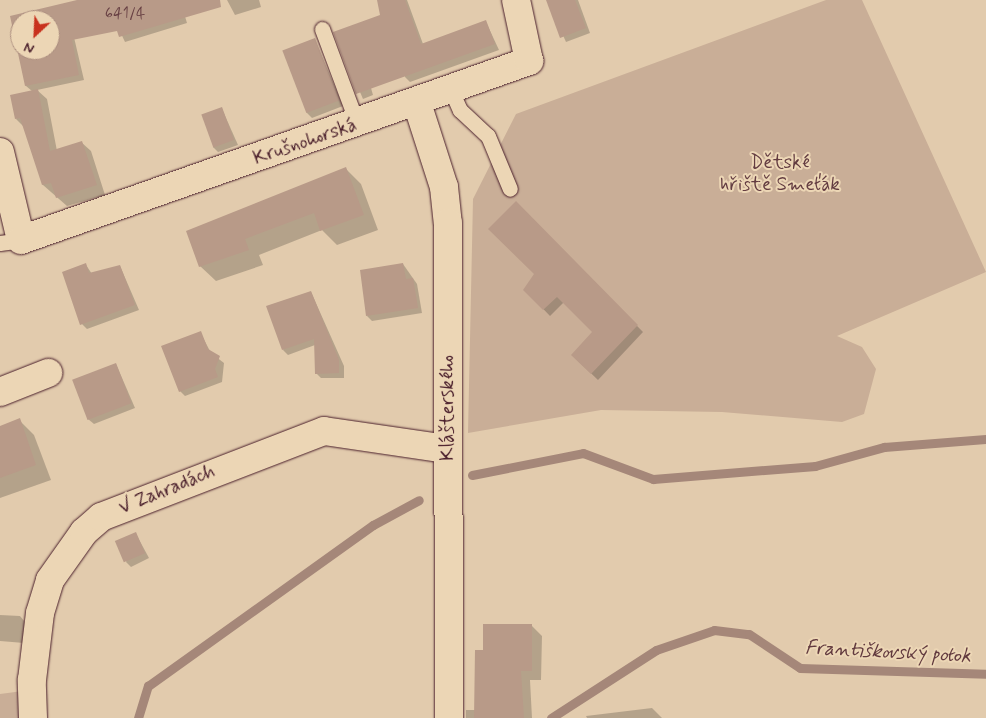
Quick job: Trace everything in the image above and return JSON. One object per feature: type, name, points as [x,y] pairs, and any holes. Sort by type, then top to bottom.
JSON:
[{"type":"street","name":"Krušnohorská","points":[[10,241],[418,103],[529,61],[516,0]]},
{"type":"street","name":"Klášterského","points":[[418,103],[444,187],[448,223],[449,718]]},
{"type":"street","points":[[0,152],[10,241]]},
{"type":"street","points":[[0,392],[48,373]]},
{"type":"street","name":"V Zahradách","points":[[33,718],[33,670],[40,613],[50,580],[84,532],[101,517],[324,431],[448,449]]},
{"type":"lane","points":[[322,29],[357,123]]},
{"type":"lane","points":[[451,90],[460,110],[488,136],[510,189]]},
{"type":"green space","name":"Dětské hřiště Smeťák","points":[[826,0],[862,0],[986,272],[837,336],[862,347],[876,369],[864,414],[842,422],[722,412],[601,410],[468,433],[473,199],[516,114]]},
{"type":"green space","points":[[23,691],[24,718],[0,718],[0,694]]},
{"type":"building","points":[[77,0],[220,0],[221,7],[119,37],[117,31],[72,40],[79,75],[25,86],[19,60],[60,60],[60,10],[35,10]]},
{"type":"building","points":[[377,0],[405,0],[421,44],[486,20],[495,44],[356,94],[333,32],[380,15]]},
{"type":"building","points":[[546,0],[575,0],[586,28],[560,38]]},
{"type":"building","points":[[315,38],[339,101],[306,113],[282,51]]},
{"type":"building","points":[[38,89],[50,151],[82,141],[97,185],[56,198],[51,183],[42,185],[20,118],[15,119],[10,95]]},
{"type":"building","points":[[222,107],[234,140],[213,147],[201,115]]},
{"type":"building","points":[[346,167],[364,215],[320,231],[314,213],[245,239],[249,250],[199,267],[186,231]]},
{"type":"building","points":[[516,201],[638,325],[591,374],[571,355],[592,332],[557,297],[543,310],[523,290],[534,274],[488,229]]},
{"type":"building","points":[[86,263],[89,273],[120,265],[135,305],[80,325],[62,272]]},
{"type":"building","points":[[403,263],[406,279],[413,278],[418,308],[366,316],[360,270]]},
{"type":"building","points":[[311,291],[339,360],[339,373],[315,374],[314,339],[282,350],[266,306]]},
{"type":"building","points":[[201,331],[208,349],[220,356],[215,369],[218,377],[179,392],[161,346]]},
{"type":"building","points":[[116,363],[131,403],[88,420],[72,380]]},
{"type":"building","points":[[20,418],[36,465],[0,478],[0,426]]},
{"type":"building","points":[[136,532],[145,553],[124,562],[115,541]]},
{"type":"building","points":[[483,624],[532,624],[532,671],[521,671],[524,718],[474,718],[475,650],[483,650]]},
{"type":"waterway","points":[[472,475],[583,453],[653,479],[815,466],[884,447],[986,439]]},
{"type":"waterway","points":[[138,718],[148,686],[373,525],[419,500]]},
{"type":"waterway","name":"Františkovský potok","points":[[551,718],[656,650],[714,630],[749,634],[800,668],[986,674]]}]
